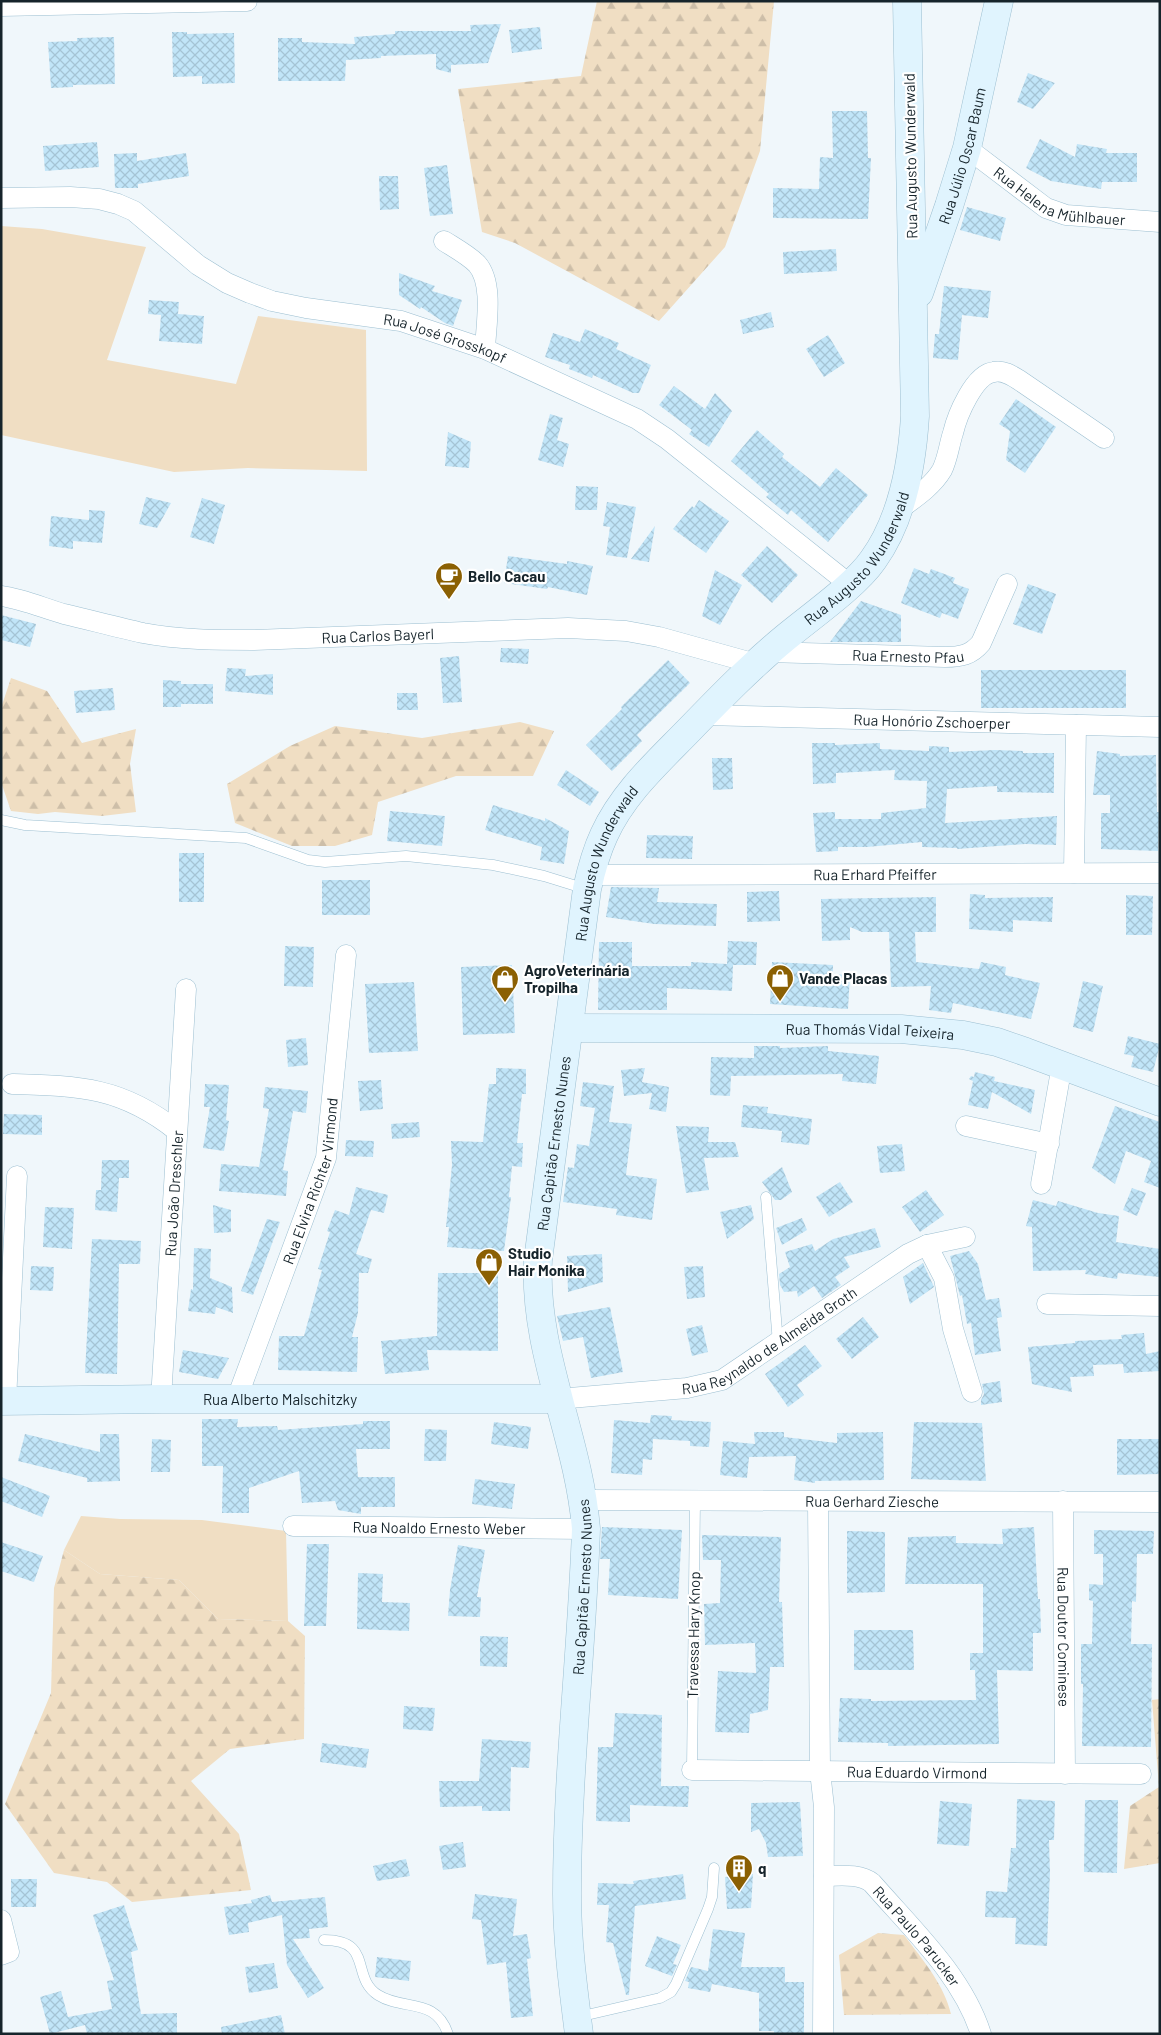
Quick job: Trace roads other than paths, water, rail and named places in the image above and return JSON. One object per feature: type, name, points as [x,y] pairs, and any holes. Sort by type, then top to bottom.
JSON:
[{"type":"main road","name":"Rua Augusto Wunderwald","points":[[569,1028],[589,882],[604,835],[629,794],[704,715],[762,658],[850,584],[873,561],[897,511],[913,441],[915,416],[907,1]]},
{"type":"main road","name":"Rua Júlio Oscar Baum","points":[[913,308],[934,253],[967,148],[999,1]]},
{"type":"main road","name":"Rua Thomás Vidal Teixeira","points":[[569,1028],[925,1031],[963,1035],[996,1042],[1160,1102]]},
{"type":"main road","name":"Rua Capitão Ernesto Nunes","points":[[569,1028],[536,1283],[543,1332],[584,1500],[586,1530],[571,1782],[568,1876],[570,1961],[578,2025]]},
{"type":"main road","name":"Rua Alberto Malschitzky","points":[[4,1401],[237,1398],[558,1399]]},
{"type":"street","points":[[1,6],[248,1]]},
{"type":"street","name":"Rua Helena Mühlbauer","points":[[967,148],[1046,208],[1066,215],[1160,222]]},
{"type":"street","name":"Rua José Grosskopf","points":[[1,198],[70,197],[99,199],[118,204],[134,211],[198,265],[250,293],[272,301],[306,308],[401,321],[485,349],[637,419],[667,439],[850,584]]},
{"type":"street","points":[[444,241],[476,263],[485,275],[487,310],[485,349]]},
{"type":"street","points":[[897,511],[926,489],[941,471],[965,402],[983,376],[994,372],[1006,373],[1019,380],[1104,438]]},
{"type":"street","name":"Rua Ernesto Pfau","points":[[762,658],[945,657],[967,655],[981,643],[1007,584]]},
{"type":"street","name":"Rua Carlos Bayerl","points":[[1,596],[17,598],[56,612],[144,633],[180,638],[235,640],[568,628],[626,631],[762,658]]},
{"type":"street","name":"Rua Honório Zschoerper","points":[[704,715],[1160,727]]},
{"type":"street","points":[[1074,873],[1076,725]]},
{"type":"street","name":"Rua Erhard Pfeiffer","points":[[589,882],[834,874],[1160,873]]},
{"type":"street","name":"Rua Elvira Richter Virmond","points":[[237,1398],[326,1158],[346,955]]},
{"type":"street","name":"Rua João Dreschler","points":[[161,1399],[186,989]]},
{"type":"street","points":[[1041,1184],[1062,1065]]},
{"type":"street","points":[[12,1084],[79,1087],[116,1095],[144,1108],[177,1131]]},
{"type":"street","points":[[966,1126],[1048,1144]]},
{"type":"street","points":[[4,1401],[17,1176]]},
{"type":"street","name":"Rua Reynaldo de Almeida Groth","points":[[558,1399],[671,1390],[710,1384],[732,1375],[894,1262],[927,1245],[965,1238]]},
{"type":"street","points":[[927,1245],[944,1278],[953,1329],[972,1392]]},
{"type":"street","points":[[1047,1304],[1160,1306]]},
{"type":"street","name":"Rua Gerhard Ziesche","points":[[584,1500],[1160,1502]]},
{"type":"street","points":[[818,1501],[820,1771],[824,1807],[824,2034]]},
{"type":"street","name":"Rua Doutor Cominese","points":[[1063,1501],[1065,1774]]},
{"type":"street","name":"Rua Noaldo Ernesto Weber","points":[[292,1526],[586,1530]]},
{"type":"street","name":"Rua Eduardo Virmond","points":[[692,1770],[1141,1774]]},
{"type":"street","name":"Rua Paulo Parucker","points":[[824,1876],[859,1877],[867,1879],[872,1883],[945,1969],[968,2004],[981,2034]]},
{"type":"street","points":[[1,1920],[9,1952],[1,1955]]},
{"type":"lane","points":[[1,820],[25,825],[246,838],[308,860],[325,862],[406,856],[485,864],[544,876],[589,882]]},
{"type":"lane","points":[[766,1197],[778,1343]]},
{"type":"lane","name":"Travessa Hary Knop","points":[[692,1770],[695,1500]]},
{"type":"lane","points":[[578,2025],[660,1998],[671,1992],[708,1909],[714,1884],[714,1868]]},
{"type":"lane","points":[[324,1940],[338,1940],[351,1946],[356,1953],[367,1982],[378,1995],[428,2009],[435,2013],[445,2026],[448,2034]]},
{"type":"place","name":"Bello Cacau","points":[[449,600]]},
{"type":"place","name":"Vande Placas","points":[[780,1002]]},
{"type":"place","name":"AgroVeterinária Tropilha","points":[[505,1003]]},
{"type":"place","name":"Studio Hair Monika","points":[[489,1286]]},
{"type":"place","name":"q","points":[[739,1892]]}]
